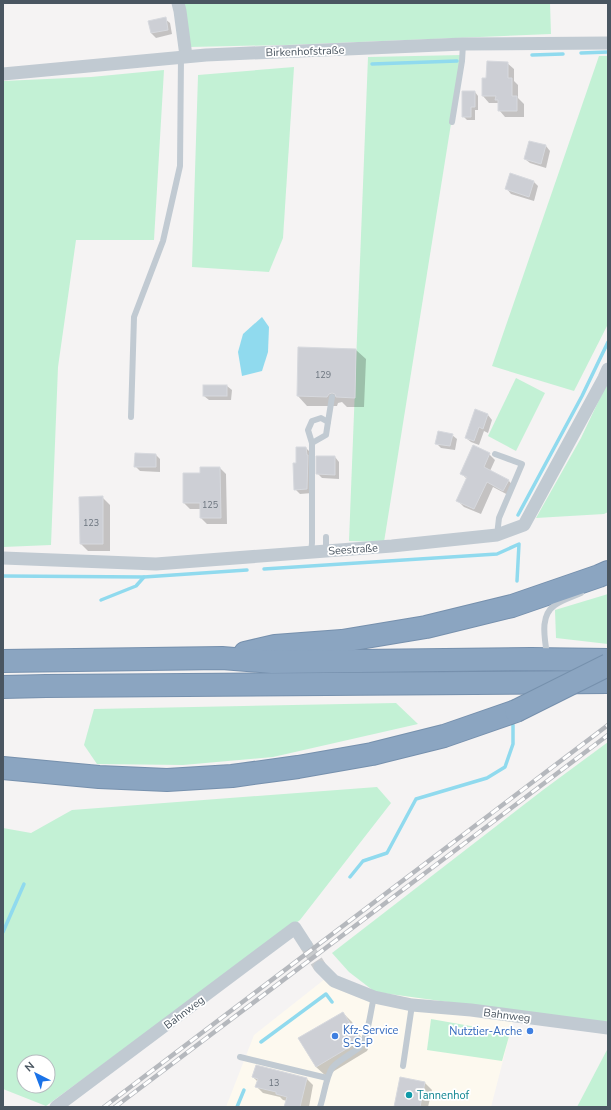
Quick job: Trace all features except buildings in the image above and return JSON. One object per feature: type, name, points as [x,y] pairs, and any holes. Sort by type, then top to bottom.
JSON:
[{"type":"highway","points":[[222,658],[275,646],[342,640],[426,628],[512,606],[608,572]]},
{"type":"highway","points":[[3,661],[222,658],[272,662],[547,659],[608,660]]},
{"type":"highway","points":[[3,768],[99,777],[167,780],[232,776],[298,767],[372,754],[444,736],[516,711],[608,665]]},
{"type":"highway","points":[[3,687],[608,682]]},
{"type":"street","points":[[178,3],[184,56]]},
{"type":"street","name":"Birkenhofstraße","points":[[3,74],[184,56],[463,44],[608,42]]},
{"type":"street","name":"Seestraße","points":[[3,558],[156,564],[392,546],[497,535],[524,525],[608,369]]},
{"type":"street","name":"Bahnweg","points":[[56,1107],[295,928],[306,945]]},
{"type":"street","name":"Bahnweg","points":[[320,967],[334,980],[374,997],[412,1005],[471,1010],[608,1028]]},
{"type":"lane","points":[[452,122],[462,61],[463,44]]},
{"type":"lane","points":[[132,417],[134,317],[163,240],[180,166],[184,56]]},
{"type":"lane","points":[[312,443],[326,435],[332,397]]},
{"type":"lane","points":[[311,552],[312,443],[308,430],[312,421],[321,418],[328,422]]},
{"type":"lane","points":[[495,454],[522,464],[498,518],[497,535]]},
{"type":"lane","points":[[326,537],[326,551]]},
{"type":"lane","points":[[547,659],[544,623],[547,612],[555,605],[587,591]]},
{"type":"lane","points":[[320,1107],[327,1078],[332,1068],[360,1047],[363,1043],[374,997]]},
{"type":"lane","points":[[403,1066],[412,1005]]},
{"type":"lane","points":[[240,1057],[327,1078]]},
{"type":"shaded area","points":[[330,975],[375,992],[515,1011],[491,1107],[226,1107],[254,1035]]},
{"type":"green space","points":[[181,3],[550,3],[551,34],[286,45],[189,47]]},
{"type":"green space","points":[[462,55],[384,542],[349,541],[368,57]]},
{"type":"green space","points":[[599,56],[608,56],[608,324],[574,391],[492,366]]},
{"type":"green space","points":[[294,67],[283,238],[269,272],[192,267],[198,75]]},
{"type":"green space","points":[[164,70],[154,240],[76,240],[58,367],[51,545],[3,547],[3,81],[91,77]]},
{"type":"green space","points":[[516,378],[545,393],[516,451],[488,436]]},
{"type":"green space","points":[[608,381],[608,512],[604,514],[536,518],[581,438]]},
{"type":"green space","points":[[608,594],[608,644],[556,638],[555,610]]},
{"type":"green space","points":[[396,703],[418,724],[273,757],[183,765],[97,764],[84,745],[94,709]]},
{"type":"green space","points":[[608,742],[608,1024],[375,992],[349,972],[332,953],[543,790]]},
{"type":"green space","points":[[377,787],[391,803],[300,920],[46,1106],[3,1089],[3,828],[31,833],[72,810]]},
{"type":"green space","points":[[431,1019],[510,1033],[502,1061],[427,1050]]},
{"type":"green space","points":[[608,1048],[608,1107],[577,1107]]},
{"type":"water","points":[[262,317],[269,327],[268,352],[262,371],[242,376],[238,352],[243,334]]},
{"type":"waterway","points":[[581,53],[608,52]]},
{"type":"waterway","points":[[532,55],[563,54]]},
{"type":"waterway","points":[[372,64],[457,61]]},
{"type":"waterway","points":[[518,515],[582,396],[608,342]]},
{"type":"waterway","points":[[264,569],[497,554],[519,544],[517,581]]},
{"type":"waterway","points":[[101,600],[136,586],[144,577],[247,570]]},
{"type":"waterway","points":[[3,576],[144,577]]},
{"type":"waterway","points":[[350,877],[363,861],[387,853],[416,799],[487,778],[505,767],[513,744],[513,725]]},
{"type":"waterway","points":[[3,932],[24,884]]},
{"type":"waterway","points":[[261,1042],[326,994],[332,1002]]},
{"type":"waterway","points":[[237,1107],[244,1090]]},
{"type":"tunnel","points":[[306,945],[320,967]]},
{"type":"railway","points":[[104,1107],[608,725]]},
{"type":"railway","points":[[115,1107],[608,735]]},
{"type":"place","name":"Nutztier-Arche","points":[[530,1031]]},
{"type":"place","name":"Kfz-Service S-S-P","points":[[335,1036]]},
{"type":"place","name":"Tannenhof","points":[[409,1095]]}]
